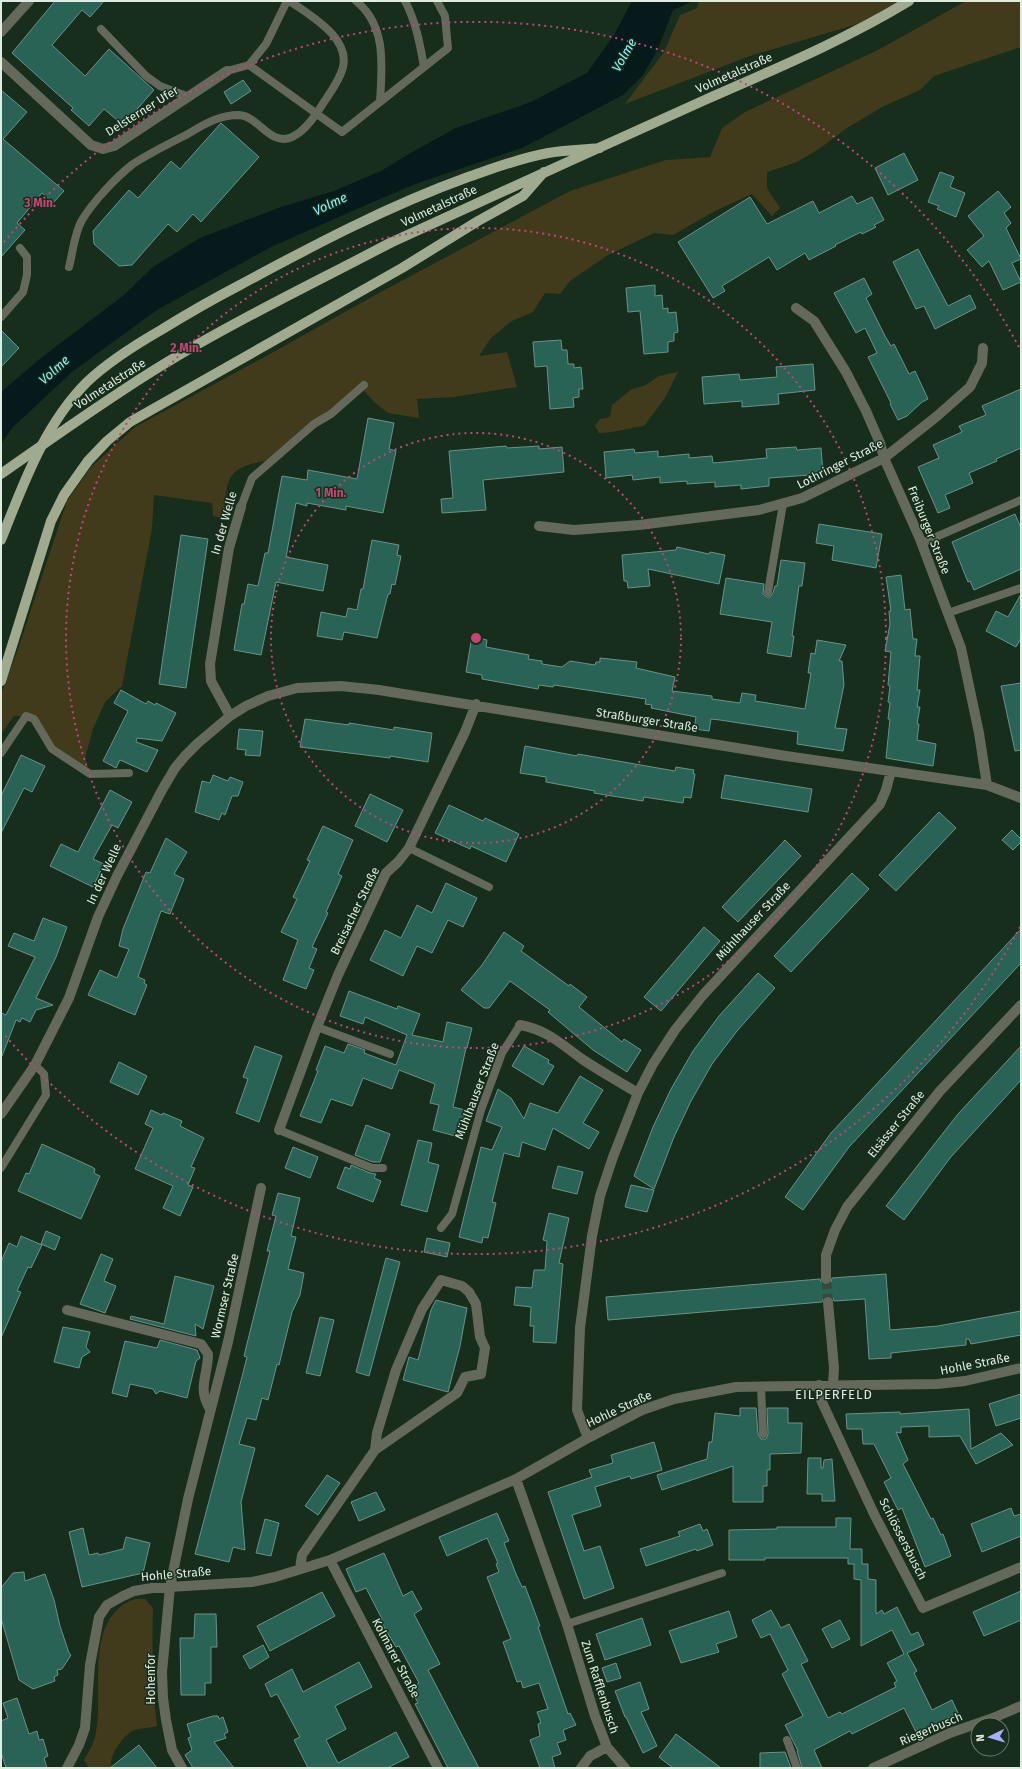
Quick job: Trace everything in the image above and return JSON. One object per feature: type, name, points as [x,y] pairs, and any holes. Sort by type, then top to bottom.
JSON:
[{"type":"main road","name":"Volmetalstraße","points":[[1,474],[163,364],[263,309],[390,243],[544,172],[773,70],[884,16],[909,1]]},
{"type":"main road","points":[[1,540],[32,464],[65,408],[87,383],[107,364],[206,302],[382,211],[438,188],[509,162],[547,153],[600,148]]},
{"type":"main road","points":[[1,681],[51,521],[64,495],[88,461],[107,440],[130,422],[402,268],[478,221],[523,196],[544,172]]},
{"type":"street","points":[[1,32],[29,1]]},
{"type":"street","name":"Delsterner Ufer","points":[[1,62],[91,145],[103,149],[114,146],[227,70]]},
{"type":"street","name":"Freiburger Straße","points":[[796,308],[814,321],[835,353],[866,411],[880,443],[884,458],[922,543],[961,648],[980,734],[987,785]]},
{"type":"street","name":"Lothringer Straße","points":[[539,526],[574,530],[640,525],[759,510],[802,498],[884,458],[936,418],[970,387],[982,363],[983,348]]},
{"type":"street","name":"In der Welle","points":[[230,716],[211,681],[210,664],[226,566],[241,507]]},
{"type":"street","name":"Straßburger Straße","points":[[268,696],[297,688],[341,686],[476,704],[786,756],[987,785],[1021,798]]},
{"type":"street","name":"In der Welle","points":[[1,1114],[36,1065],[68,998],[98,917],[117,876],[158,796],[175,768],[198,743],[230,716],[246,706],[268,696]]},
{"type":"street","name":"Breisacher Straße","points":[[279,1130],[338,975],[386,873],[398,862],[409,848],[465,732],[476,704]]},
{"type":"street","name":"Mühlhauser Straße","points":[[588,1438],[580,1420],[577,1404],[580,1328],[592,1236],[600,1196],[608,1170],[638,1093],[657,1058],[675,1030],[703,995],[880,804],[886,790],[890,771]]},
{"type":"street","name":"Elsässer Straße","points":[[826,1279],[826,1255],[835,1230],[847,1207],[940,1091],[1021,1005]]},
{"type":"street","name":"Mühlhauser Straße","points":[[520,1025],[534,1027],[545,1032],[583,1059],[638,1093]]},
{"type":"street","name":"Wormser Straße","points":[[170,1587],[186,1506],[228,1342],[261,1188]]},
{"type":"street","points":[[300,1569],[302,1555],[375,1450],[457,1393],[465,1377],[481,1374],[485,1348],[480,1337],[476,1304],[469,1292],[462,1286],[441,1280],[422,1309],[396,1370],[377,1433],[375,1450]]},
{"type":"street","points":[[828,1302],[834,1368],[833,1385]]},
{"type":"street","name":"Wormser Straße","points":[[67,1310],[200,1344],[208,1354],[202,1390],[205,1402],[210,1409]]},
{"type":"street","name":"Hohle Straße","points":[[67,1768],[79,1745],[85,1728],[90,1665],[99,1617],[107,1605],[134,1591],[152,1588],[252,1582],[275,1578],[330,1560],[516,1478],[642,1410],[674,1399],[736,1387],[937,1384],[965,1381],[1021,1368]]},
{"type":"street","name":"Schlössersbusch","points":[[819,1386],[821,1400],[874,1514],[923,1608],[1021,1567]]},
{"type":"street","name":"Zum Rafflenbusch","points":[[516,1478],[566,1624],[595,1716],[607,1747],[590,1756],[581,1768]]},
{"type":"street","name":"Kolmarer Straße","points":[[330,1560],[438,1768]]},
{"type":"street","name":"Hohenfor","points":[[170,1587],[162,1672],[163,1698],[172,1750],[182,1768]]},
{"type":"street","name":"Riegerbusch","points":[[873,1768],[950,1733],[993,1718],[1021,1706]]},
{"type":"street","points":[[607,1747],[625,1768]]},
{"type":"lane","points":[[69,267],[76,234],[83,219],[101,196],[124,172],[147,155],[209,121],[226,116],[246,117],[272,136],[283,139],[291,138],[299,133],[316,113],[337,82],[344,66],[343,52],[337,37],[288,1],[266,44],[249,65],[227,70]]},
{"type":"lane","points":[[356,1],[367,10],[380,38],[382,67],[380,102]]},
{"type":"lane","points":[[405,1],[411,11],[419,37],[424,67]]},
{"type":"lane","points":[[249,65],[342,132],[448,48],[445,16],[437,1]]},
{"type":"lane","points":[[101,29],[146,76],[160,86],[189,97]]},
{"type":"lane","points":[[1,317],[23,292],[27,275],[27,257],[20,248]]},
{"type":"lane","name":"In der Welle","points":[[241,507],[252,478],[314,424],[331,414],[364,385]]},
{"type":"lane","points":[[922,543],[1020,503]]},
{"type":"lane","points":[[768,592],[783,504]]},
{"type":"lane","points":[[948,613],[1021,588]]},
{"type":"lane","points":[[1,753],[26,716],[34,719],[52,749],[90,774],[129,772]]},
{"type":"lane","points":[[409,848],[489,887]]},
{"type":"lane","name":"Mühlhauser Straße","points":[[441,1228],[452,1214],[481,1110],[502,1053],[520,1025]]},
{"type":"lane","points":[[317,1027],[390,1054]]},
{"type":"lane","points":[[1,1168],[46,1095],[44,1074],[36,1065]]},
{"type":"lane","name":"Breisacher Straße","points":[[279,1130],[372,1168],[383,1168]]},
{"type":"lane","points":[[761,1386],[763,1434]]},
{"type":"lane","points":[[566,1624],[722,1573]]},
{"type":"lane","points":[[787,1740],[797,1768]]},
{"type":"shaded area","points":[[699,1],[909,1],[884,16],[750,56],[625,104],[664,52],[680,15],[697,8]]},
{"type":"shaded area","points":[[966,1],[1021,1],[1021,47],[934,76],[920,90],[884,106],[847,128],[819,149],[797,162],[767,172],[767,188],[780,208],[772,216],[752,194],[715,211],[673,235],[654,233],[608,255],[570,281],[560,294],[545,293],[533,312],[512,321],[491,338],[479,356],[507,352],[517,387],[454,397],[417,399],[419,418],[388,413],[374,402],[360,386],[265,461],[252,464],[235,472],[230,478],[227,486],[224,518],[213,516],[212,503],[154,495],[152,529],[122,686],[105,702],[93,729],[85,758],[90,774],[53,750],[47,744],[36,722],[31,719],[14,716],[1,734],[1,694],[17,652],[67,501],[91,467],[135,427],[377,294],[570,191],[666,160],[710,157],[722,128],[745,112],[878,50]]},
{"type":"shaded area","points":[[678,372],[665,398],[644,426],[599,433],[595,426],[600,419],[610,417],[612,405],[632,389],[646,385],[659,376]]},
{"type":"shaded area","points":[[135,1599],[145,1599],[153,1608],[152,1638],[154,1697],[157,1726],[132,1731],[124,1737],[114,1753],[111,1764],[112,1768],[89,1768],[84,1760],[93,1743],[96,1732],[98,1715],[99,1657],[102,1638],[108,1622],[119,1608]]},
{"type":"water","name":"Volme","points":[[632,1],[693,1],[673,10],[658,49],[643,75],[623,95],[524,147],[418,183],[271,247],[157,310],[73,371],[13,427],[1,444],[1,392],[41,358],[124,295],[153,267],[200,238],[281,207],[334,191],[381,171],[456,128],[531,102],[587,73],[614,35]]},
{"type":"building","points":[[55,1],[104,1],[90,17],[82,10],[52,45],[85,76],[109,49],[154,90],[123,125],[104,109],[89,126],[71,110],[73,108],[12,53]]},
{"type":"building","points":[[243,80],[251,91],[231,104],[224,92]]},
{"type":"building","points":[[1,90],[27,112],[3,139],[64,191],[53,203],[42,193],[17,223],[25,230],[1,257]]},
{"type":"building","points":[[221,123],[259,157],[201,222],[193,214],[177,232],[168,224],[132,265],[119,266],[94,244],[93,231],[129,190],[138,198],[171,161],[180,169]]},
{"type":"building","points":[[904,153],[918,180],[888,195],[875,168]]},
{"type":"building","points":[[940,172],[954,177],[950,187],[965,193],[956,217],[937,209],[939,206],[928,202]]},
{"type":"building","points":[[998,191],[1011,207],[1004,213],[1011,223],[1006,228],[1021,259],[1012,263],[1021,282],[1003,290],[989,261],[982,267],[967,250],[984,236],[968,216]]},
{"type":"building","points":[[852,196],[857,204],[872,197],[884,220],[874,225],[876,227],[862,234],[861,232],[809,260],[805,253],[777,270],[769,257],[722,286],[725,291],[713,298],[678,242],[750,197],[767,224],[813,201],[819,213]]},
{"type":"building","points":[[918,249],[948,306],[970,295],[976,308],[935,329],[924,306],[916,309],[893,262]]},
{"type":"building","points":[[864,278],[872,294],[866,298],[885,336],[891,346],[894,344],[909,374],[915,371],[928,399],[922,402],[907,416],[898,420],[868,357],[877,353],[865,328],[856,333],[834,293]]},
{"type":"building","points":[[655,285],[655,296],[662,295],[663,309],[668,308],[668,313],[676,312],[678,332],[674,333],[674,341],[668,342],[668,352],[644,354],[640,311],[628,312],[626,288]]},
{"type":"building","points":[[1,330],[19,348],[1,367]]},
{"type":"building","points":[[561,340],[562,350],[567,350],[568,364],[574,364],[574,368],[581,367],[583,389],[579,389],[579,397],[573,398],[574,407],[550,409],[547,366],[535,367],[533,342]]},
{"type":"building","points":[[813,364],[815,390],[778,394],[779,404],[742,407],[742,401],[704,404],[702,377],[739,374],[740,380],[777,377],[776,367]]},
{"type":"building","points":[[1021,389],[1021,448],[996,459],[997,461],[969,473],[973,483],[945,495],[950,508],[938,513],[918,467],[939,458],[933,445],[962,432],[959,426],[986,415],[982,406]]},
{"type":"building","points":[[368,418],[394,423],[389,449],[396,451],[383,513],[346,506],[346,510],[307,503],[307,506],[296,503],[286,557],[328,565],[323,591],[276,582],[261,655],[234,650],[242,604],[244,604],[248,584],[258,586],[265,553],[268,553],[282,476],[307,480],[308,470],[357,479]]},
{"type":"building","points":[[506,446],[507,448],[539,446],[539,449],[562,447],[564,472],[483,480],[486,510],[442,513],[441,499],[453,498],[449,451]]},
{"type":"building","points":[[796,447],[797,450],[821,448],[823,473],[810,472],[810,475],[769,478],[769,486],[741,489],[741,485],[715,487],[715,482],[687,484],[687,481],[660,483],[660,477],[633,480],[632,475],[606,478],[604,452],[634,449],[635,453],[658,451],[658,457],[689,454],[689,458],[712,456],[713,463],[767,458],[766,449]]},
{"type":"building","points":[[1015,514],[1021,528],[1021,569],[974,590],[970,581],[968,582],[952,542]]},
{"type":"building","points":[[819,524],[882,534],[876,568],[832,560],[834,546],[816,543]]},
{"type":"building","points":[[181,535],[208,539],[186,688],[159,684]]},
{"type":"building","points":[[372,540],[399,545],[397,555],[401,556],[395,585],[392,584],[390,594],[388,594],[377,638],[344,632],[342,640],[317,636],[321,612],[346,617],[348,608],[357,610],[361,589],[363,589]]},
{"type":"building","points":[[677,547],[709,554],[710,552],[725,555],[719,584],[648,569],[650,586],[628,588],[627,581],[624,581],[622,555],[676,550]]},
{"type":"building","points":[[781,560],[805,563],[802,586],[799,586],[792,636],[794,636],[791,657],[767,653],[772,622],[720,614],[726,578],[764,584],[763,594],[770,597],[775,586],[777,586]]},
{"type":"building","points":[[901,575],[905,610],[910,609],[913,639],[917,639],[915,656],[920,656],[917,690],[920,690],[917,707],[920,707],[917,724],[919,724],[917,740],[936,744],[933,766],[886,758],[890,719],[888,719],[890,686],[888,685],[891,652],[885,651],[890,624],[889,611],[891,611],[886,577]]},
{"type":"building","points":[[1021,594],[1021,638],[1016,647],[986,631],[996,611],[1008,617]]},
{"type":"building","points":[[472,636],[487,640],[486,647],[529,655],[528,659],[542,661],[542,664],[562,667],[570,661],[595,665],[596,662],[600,662],[600,658],[637,662],[636,668],[675,677],[672,691],[712,696],[712,699],[740,703],[742,693],[756,695],[755,701],[805,709],[811,673],[808,673],[811,653],[815,654],[817,640],[846,645],[839,661],[842,661],[844,685],[835,728],[847,729],[843,751],[797,744],[798,732],[720,720],[711,719],[709,731],[694,729],[696,717],[651,708],[652,705],[645,704],[646,699],[554,685],[553,687],[539,685],[538,689],[482,679],[482,675],[466,672]]},
{"type":"building","points":[[1021,683],[1021,750],[1015,751],[1001,686]]},
{"type":"building","points":[[121,690],[146,704],[148,701],[155,705],[156,703],[176,713],[162,741],[137,738],[136,742],[158,750],[147,772],[120,760],[116,768],[103,761],[128,711],[114,703]]},
{"type":"building","points":[[305,719],[349,725],[349,723],[394,730],[394,727],[432,733],[428,762],[390,756],[390,758],[300,747]]},
{"type":"building","points":[[239,729],[263,731],[260,756],[245,755],[246,750],[237,749]]},
{"type":"building","points":[[525,746],[577,756],[578,754],[675,771],[676,767],[694,770],[693,774],[695,774],[691,798],[684,797],[683,803],[644,797],[643,801],[594,793],[595,791],[546,782],[546,777],[520,773]]},
{"type":"building","points":[[21,755],[45,766],[32,792],[24,788],[1,833],[1,796]]},
{"type":"building","points":[[213,775],[228,781],[230,777],[243,782],[238,796],[232,796],[225,815],[222,813],[219,820],[195,812],[202,781],[210,783]]},
{"type":"building","points":[[725,775],[812,789],[808,812],[721,798]]},
{"type":"building","points":[[110,790],[132,802],[118,828],[112,825],[93,859],[104,864],[93,887],[50,866],[61,844],[78,852]]},
{"type":"building","points":[[370,794],[403,810],[387,842],[355,826]]},
{"type":"building","points":[[449,805],[483,821],[485,818],[519,834],[506,862],[471,846],[470,849],[435,833]]},
{"type":"building","points":[[939,812],[956,828],[896,891],[879,875]]},
{"type":"building","points":[[323,826],[353,840],[338,874],[342,876],[326,912],[328,913],[312,947],[317,949],[309,968],[314,970],[306,989],[283,980],[298,940],[281,932],[297,899],[293,897],[310,861],[307,860]]},
{"type":"building","points":[[1012,830],[1021,839],[1021,842],[1013,850],[1002,840]]},
{"type":"building","points":[[166,838],[187,852],[174,874],[184,879],[170,914],[161,911],[138,977],[145,980],[144,983],[147,985],[135,1015],[88,995],[100,970],[117,978],[129,949],[119,946],[123,929],[146,872],[150,873]]},
{"type":"building","points":[[785,840],[801,856],[738,922],[722,907]]},
{"type":"building","points":[[852,873],[869,889],[791,972],[774,956]]},
{"type":"building","points":[[446,883],[477,898],[463,927],[448,920],[432,953],[417,946],[403,976],[370,960],[385,930],[401,938],[417,905],[432,913]]},
{"type":"building","points":[[43,918],[67,927],[56,957],[36,998],[53,1005],[36,1010],[30,1022],[22,1018],[20,1022],[16,1020],[2,1056],[1,1013],[6,1015],[35,957],[8,946],[14,933],[34,941]]},
{"type":"building","points":[[704,927],[720,941],[661,1011],[644,997]]},
{"type":"building","points":[[1021,929],[1021,963],[849,1147],[803,1210],[785,1197],[831,1133]]},
{"type":"building","points":[[504,932],[524,946],[521,951],[569,986],[570,984],[587,997],[579,1007],[622,1042],[624,1039],[641,1050],[627,1072],[593,1050],[548,1012],[550,1010],[510,981],[489,1008],[484,1008],[461,990],[482,965]]},
{"type":"building","points":[[758,973],[775,988],[737,1031],[712,1064],[691,1101],[674,1137],[654,1189],[634,1176],[653,1127],[671,1089],[693,1051],[719,1016]]},
{"type":"building","points":[[349,991],[397,1009],[398,1006],[420,1014],[412,1035],[443,1042],[447,1022],[472,1028],[453,1107],[465,1110],[459,1137],[433,1130],[439,1105],[430,1103],[435,1084],[399,1070],[392,1089],[363,1078],[352,1106],[331,1099],[321,1123],[300,1116],[318,1071],[316,1070],[325,1046],[344,1053],[348,1044],[365,1050],[364,1053],[396,1065],[407,1035],[365,1017],[363,1024],[340,1016]]},
{"type":"building","points":[[255,1046],[282,1056],[259,1122],[236,1113],[248,1079],[243,1077]]},
{"type":"building","points":[[524,1046],[549,1060],[548,1063],[554,1066],[543,1085],[512,1066]]},
{"type":"building","points":[[1021,1046],[1021,1080],[950,1158],[904,1220],[886,1206],[958,1114]]},
{"type":"building","points":[[119,1062],[147,1076],[138,1095],[110,1082]]},
{"type":"building","points":[[580,1076],[603,1090],[583,1123],[599,1132],[589,1149],[553,1128],[545,1150],[522,1142],[519,1157],[504,1153],[492,1202],[496,1203],[488,1238],[483,1237],[482,1243],[459,1237],[481,1147],[492,1150],[502,1127],[486,1121],[498,1089],[511,1098],[524,1119],[530,1103],[558,1113]]},
{"type":"building","points":[[151,1110],[182,1121],[180,1126],[204,1138],[191,1167],[195,1168],[188,1185],[193,1187],[180,1216],[163,1208],[173,1186],[135,1169],[153,1128],[145,1124]]},
{"type":"building","points":[[366,1125],[390,1134],[380,1162],[373,1162],[355,1155]]},
{"type":"building","points":[[418,1140],[432,1143],[428,1162],[439,1165],[427,1212],[401,1205]]},
{"type":"building","points":[[42,1144],[92,1167],[95,1169],[94,1173],[100,1176],[81,1219],[18,1191],[26,1173],[29,1174]]},
{"type":"building","points":[[293,1147],[318,1157],[310,1178],[285,1168]]},
{"type":"building","points":[[351,1165],[376,1174],[374,1178],[381,1181],[373,1202],[337,1188],[345,1167],[350,1169]]},
{"type":"building","points":[[558,1166],[583,1172],[577,1194],[552,1188]]},
{"type":"building","points":[[631,1185],[654,1190],[647,1212],[625,1207]]},
{"type":"building","points":[[278,1193],[300,1198],[291,1236],[296,1237],[288,1269],[304,1273],[300,1295],[292,1312],[279,1365],[277,1364],[268,1400],[262,1398],[256,1420],[247,1418],[239,1444],[255,1448],[241,1502],[245,1550],[233,1547],[229,1562],[195,1554],[247,1357],[244,1356],[270,1251],[267,1251],[276,1216],[272,1215]]},
{"type":"building","points":[[549,1213],[569,1218],[559,1263],[563,1264],[556,1343],[533,1342],[534,1326],[530,1326],[531,1307],[514,1305],[516,1287],[532,1288],[534,1270],[545,1270],[547,1241],[543,1240]]},
{"type":"building","points":[[46,1231],[60,1237],[55,1250],[41,1244]]},
{"type":"building","points":[[21,1236],[42,1245],[31,1268],[28,1267],[17,1291],[21,1292],[1,1338],[1,1262],[9,1243],[17,1247]]},
{"type":"building","points":[[427,1238],[450,1243],[447,1257],[424,1252]]},
{"type":"building","points":[[101,1254],[113,1259],[104,1281],[116,1286],[105,1313],[80,1304]]},
{"type":"building","points":[[386,1258],[400,1262],[369,1376],[356,1372]]},
{"type":"building","points":[[886,1274],[890,1330],[938,1326],[1021,1311],[1021,1335],[971,1344],[969,1339],[966,1339],[966,1345],[891,1353],[891,1358],[869,1359],[865,1299],[834,1301],[833,1298],[828,1296],[824,1297],[822,1302],[608,1320],[606,1297],[820,1279],[822,1284],[826,1285],[831,1283],[832,1278]]},
{"type":"building","points":[[175,1276],[214,1286],[203,1329],[195,1324],[196,1336],[130,1319],[131,1316],[164,1324]]},
{"type":"building","points":[[436,1300],[467,1308],[460,1346],[448,1392],[403,1380],[409,1357],[418,1360],[431,1310]]},
{"type":"building","points":[[320,1317],[334,1320],[320,1376],[306,1373]]},
{"type":"building","points":[[63,1327],[90,1332],[86,1347],[90,1352],[82,1357],[79,1368],[54,1362]]},
{"type":"building","points":[[160,1340],[197,1350],[200,1358],[196,1361],[187,1398],[160,1391],[156,1394],[153,1389],[130,1384],[127,1397],[112,1393],[125,1341],[157,1348]]},
{"type":"building","points":[[1021,1394],[1021,1418],[996,1426],[989,1404]]},
{"type":"building","points":[[740,1408],[756,1408],[758,1434],[761,1439],[766,1439],[768,1434],[767,1408],[788,1408],[788,1423],[802,1423],[801,1453],[770,1454],[770,1470],[767,1470],[767,1486],[763,1486],[763,1502],[733,1502],[733,1466],[662,1490],[657,1475],[707,1459],[709,1442],[712,1442],[715,1413],[740,1416]]},
{"type":"building","points":[[969,1409],[971,1449],[1001,1433],[1013,1445],[976,1464],[960,1436],[929,1437],[929,1426],[901,1427],[901,1433],[896,1432],[908,1460],[903,1464],[931,1519],[933,1518],[941,1535],[943,1534],[951,1556],[925,1567],[902,1508],[898,1510],[884,1482],[891,1478],[874,1444],[863,1444],[862,1429],[847,1429],[846,1414],[900,1412],[900,1414]]},
{"type":"building","points":[[654,1442],[662,1470],[631,1479],[630,1476],[595,1487],[601,1506],[572,1515],[584,1551],[600,1546],[614,1588],[584,1599],[548,1492],[592,1477],[589,1470],[613,1463],[611,1455]]},
{"type":"building","points":[[808,1458],[821,1458],[821,1468],[823,1468],[824,1460],[832,1459],[835,1501],[822,1501],[822,1494],[807,1494]]},
{"type":"building","points":[[327,1475],[340,1483],[318,1515],[305,1506]]},
{"type":"building","points":[[376,1492],[385,1510],[359,1521],[351,1502]]},
{"type":"building","points":[[1011,1508],[1014,1516],[1021,1514],[1021,1536],[982,1552],[971,1524]]},
{"type":"building","points":[[497,1513],[509,1541],[504,1543],[522,1587],[525,1586],[540,1626],[538,1627],[568,1714],[570,1713],[576,1725],[563,1730],[566,1740],[557,1743],[561,1754],[552,1757],[555,1768],[540,1768],[530,1740],[540,1736],[538,1724],[541,1723],[537,1712],[548,1709],[539,1683],[523,1688],[521,1681],[517,1682],[503,1642],[511,1639],[487,1577],[499,1572],[496,1564],[498,1563],[487,1538],[447,1556],[439,1537]]},
{"type":"building","points":[[836,1518],[851,1518],[850,1549],[862,1549],[862,1564],[868,1564],[868,1579],[876,1580],[876,1614],[882,1610],[884,1614],[897,1607],[911,1635],[918,1632],[924,1645],[907,1653],[917,1671],[914,1673],[932,1710],[952,1700],[958,1713],[917,1734],[904,1708],[852,1734],[850,1731],[814,1750],[822,1768],[802,1768],[798,1751],[785,1725],[803,1716],[782,1674],[788,1670],[770,1634],[761,1638],[752,1620],[771,1610],[781,1628],[789,1624],[808,1661],[801,1664],[828,1718],[840,1712],[842,1714],[896,1687],[894,1683],[897,1681],[887,1663],[904,1654],[892,1630],[861,1646],[861,1580],[854,1579],[854,1564],[848,1564],[848,1558],[765,1558],[765,1560],[729,1560],[729,1530],[777,1529],[777,1527],[836,1527]]},
{"type":"building","points":[[265,1519],[279,1523],[271,1556],[256,1553]]},
{"type":"building","points":[[700,1524],[703,1531],[707,1529],[713,1545],[697,1551],[696,1549],[646,1566],[640,1549],[680,1536],[678,1532]]},
{"type":"building","points":[[83,1528],[89,1555],[98,1553],[99,1555],[123,1549],[126,1537],[150,1543],[143,1573],[82,1587],[69,1532]]},
{"type":"building","points":[[384,1553],[403,1596],[412,1591],[422,1609],[414,1614],[440,1664],[428,1670],[479,1768],[448,1768],[415,1704],[418,1703],[410,1688],[419,1683],[399,1646],[396,1647],[384,1627],[381,1621],[382,1619],[366,1588],[356,1592],[346,1569]]},
{"type":"building","points":[[24,1572],[25,1581],[45,1574],[54,1600],[60,1626],[71,1655],[62,1669],[57,1670],[58,1675],[54,1677],[55,1681],[33,1689],[19,1680],[1,1618],[1,1588],[13,1573]]},
{"type":"building","points":[[1021,1591],[1021,1620],[984,1636],[973,1612]]},
{"type":"building","points":[[322,1592],[335,1616],[270,1651],[257,1626]]},
{"type":"building","points":[[729,1611],[737,1637],[716,1644],[719,1652],[681,1663],[669,1631]]},
{"type":"building","points":[[195,1614],[216,1614],[217,1647],[211,1647],[211,1683],[205,1683],[205,1695],[181,1695],[180,1638],[194,1638]]},
{"type":"building","points":[[642,1618],[651,1645],[605,1660],[596,1634]]},
{"type":"building","points":[[840,1620],[850,1639],[832,1648],[822,1629]]},
{"type":"building","points":[[263,1645],[269,1657],[250,1669],[243,1656]]},
{"type":"building","points":[[359,1662],[372,1687],[335,1706],[346,1729],[326,1740],[338,1763],[396,1732],[409,1757],[387,1768],[308,1768],[294,1740],[300,1737],[277,1694],[271,1697],[265,1684],[292,1669],[303,1692]]},
{"type":"building","points":[[616,1663],[621,1678],[607,1682],[602,1668]]},
{"type":"building","points":[[640,1682],[649,1709],[641,1712],[657,1746],[643,1753],[625,1717],[615,1691]]},
{"type":"building","points":[[17,1698],[29,1734],[37,1731],[39,1740],[43,1739],[48,1756],[44,1758],[47,1768],[6,1768],[1,1752],[1,1721],[8,1718],[3,1703]]},
{"type":"building","points":[[213,1716],[218,1716],[219,1719],[223,1717],[228,1732],[224,1734],[226,1738],[214,1742],[234,1768],[193,1768],[185,1755],[192,1750],[188,1738],[191,1737],[187,1724]]},
{"type":"building","points":[[676,1734],[721,1768],[673,1768],[659,1757]]},
{"type":"building","points":[[139,1745],[157,1768],[110,1768]]},
{"type":"building","points":[[785,1752],[791,1768],[760,1768],[760,1753]]},
{"type":"tunnel","points":[[826,1279],[828,1302]]},
{"type":"district","name":"EILPERFELD","points":[[834,1394]]}]
